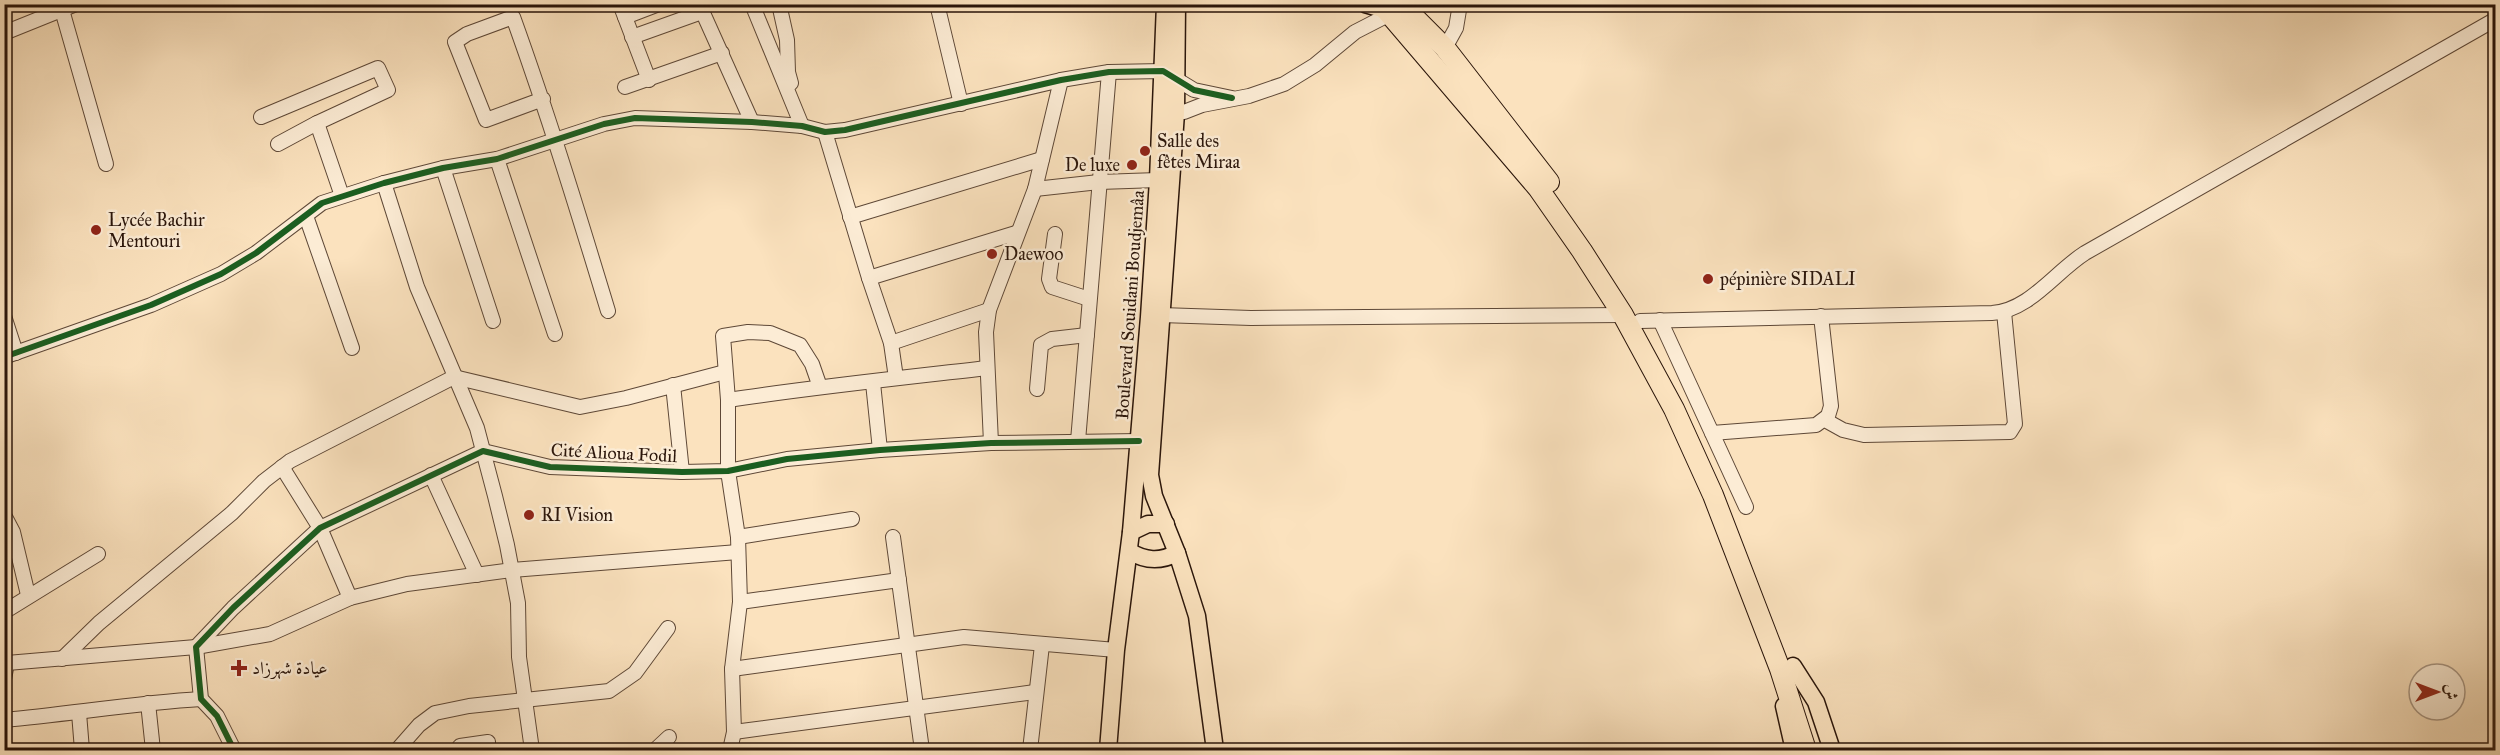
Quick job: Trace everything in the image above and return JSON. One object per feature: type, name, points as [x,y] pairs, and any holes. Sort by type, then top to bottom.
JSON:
[{"type":"highway","points":[[1390,8],[1445,48],[1573,215],[1631,318],[1704,473],[1819,750]]},
{"type":"highway","points":[[1390,8],[1538,188],[1631,318]]},
{"type":"highway","points":[[1786,668],[1806,750]]},
{"type":"main road","name":"Boulevard Souidani Boudjemâa","points":[[1165,4],[1169,76],[1168,113],[1161,315],[1150,475],[1154,496],[1166,524]]},
{"type":"main road","name":"Boulevard Souidani Boudjemâa","points":[[1169,76],[1177,4]]},
{"type":"main road","points":[[1365,4],[1390,8]]},
{"type":"main road","name":"Boulevard Souidani Boudjemâa","points":[[1108,750],[1116,650],[1130,550],[1158,180],[1168,113]]},
{"type":"main road","points":[[1131,532],[1148,524],[1166,524],[1202,636],[1215,750]]},
{"type":"main road","points":[[1130,550],[1142,558],[1156,560],[1177,553]]},
{"type":"main road","points":[[1786,668],[1783,702],[1794,750]]},
{"type":"main road","points":[[1786,668],[1816,702],[1832,750]]},
{"type":"street","points":[[4,33],[76,4]]},
{"type":"street","points":[[650,80],[622,11],[659,4]]},
{"type":"street","points":[[752,4],[802,126]]},
{"type":"street","points":[[779,4],[787,40],[788,72],[802,126]]},
{"type":"street","points":[[937,4],[961,104]]},
{"type":"street","points":[[1445,48],[1456,28],[1460,4]]},
{"type":"street","points":[[632,37],[701,8],[752,122]]},
{"type":"street","points":[[1168,113],[1266,91],[1284,84],[1315,65],[1390,8]]},
{"type":"street","points":[[62,10],[106,164]]},
{"type":"street","points":[[543,99],[486,120],[455,42],[467,33],[513,17],[543,99],[557,141],[608,311]]},
{"type":"street","points":[[1161,315],[1251,318],[1631,318],[1660,320],[2004,312],[2025,302],[2061,270],[2085,253],[2496,20]]},
{"type":"street","points":[[625,87],[722,53]]},
{"type":"street","points":[[261,117],[378,68],[388,90],[278,144]]},
{"type":"street","points":[[1078,441],[1109,72]]},
{"type":"street","points":[[4,316],[10,355],[151,305],[221,274],[256,253],[322,203],[384,183],[443,168],[497,159],[604,124],[635,118],[752,122],[802,126],[825,132],[864,127],[1061,80],[1109,72],[1169,76],[1200,93],[1232,98]]},
{"type":"street","points":[[991,442],[986,332],[989,310],[1016,233],[1035,189],[1061,80]]},
{"type":"street","points":[[317,123],[342,196]]},
{"type":"street","points":[[825,132],[868,278],[891,343],[896,378]]},
{"type":"street","points":[[497,159],[555,334]]},
{"type":"street","points":[[850,217],[1042,159]]},
{"type":"street","points":[[443,168],[493,321]]},
{"type":"street","points":[[1035,189],[1099,182],[1158,180]]},
{"type":"street","points":[[384,183],[417,287],[477,428],[518,603],[519,657],[532,750]]},
{"type":"street","points":[[306,216],[352,348]]},
{"type":"street","points":[[868,278],[1016,233]]},
{"type":"street","points":[[1055,234],[1049,279],[1052,287],[1089,299]]},
{"type":"street","points":[[891,343],[989,310]]},
{"type":"street","points":[[1825,420],[1843,430],[1864,435],[2010,432],[2015,424],[2004,312]]},
{"type":"street","points":[[1712,433],[1816,424],[1825,420],[1831,406],[1821,316]]},
{"type":"street","points":[[1660,320],[1746,507]]},
{"type":"street","points":[[730,750],[734,732],[732,669],[740,602],[738,537],[728,471],[728,400],[723,336],[748,332],[770,333],[800,345],[812,364],[820,387]]},
{"type":"street","points":[[1037,389],[1041,345],[1052,339],[1087,335]]},
{"type":"street","points":[[728,400],[987,368]]},
{"type":"street","points":[[62,659],[99,623],[232,513],[264,481],[290,461],[454,377],[580,407],[725,372]]},
{"type":"street","points":[[873,383],[880,450]]},
{"type":"street","points":[[673,386],[682,472]]},
{"type":"street","name":"Cité Alioua Fodil","points":[[483,451],[550,467],[682,472],[728,471],[787,459],[991,442],[1139,441]]},
{"type":"street","points":[[195,647],[233,608],[320,528],[483,451]]},
{"type":"street","points":[[282,468],[320,528],[350,598]]},
{"type":"street","points":[[431,475],[477,575]]},
{"type":"street","points":[[4,515],[13,532],[28,596]]},
{"type":"street","points":[[738,537],[852,519]]},
{"type":"street","points":[[892,537],[922,750]]},
{"type":"street","points":[[4,679],[6,661],[62,659],[195,647],[270,633],[350,598],[407,584],[512,570],[738,552]]},
{"type":"street","points":[[4,612],[98,554]]},
{"type":"street","points":[[740,602],[899,580]]},
{"type":"street","points":[[397,750],[419,725],[435,713],[469,706],[609,691],[635,673],[668,628]]},
{"type":"street","points":[[732,669],[964,637],[1116,650]]},
{"type":"street","points":[[1030,750],[1042,645]]},
{"type":"street","points":[[195,647],[201,699],[217,716],[234,750]]},
{"type":"street","points":[[734,732],[1035,692]]},
{"type":"street","points":[[4,720],[201,699]]},
{"type":"street","points":[[148,703],[153,750]]},
{"type":"street","points":[[79,713],[81,750]]},
{"type":"street","points":[[655,750],[669,736]]},
{"type":"street","points":[[457,750],[460,746],[488,742],[489,750]]},
{"type":"cycle path","points":[[4,357],[151,305],[221,274],[256,253],[322,203],[384,183],[443,168],[497,159],[604,124],[635,118],[752,122],[802,126],[825,132],[845,130],[1061,80],[1109,72],[1163,71],[1194,90],[1232,98]]},
{"type":"cycle path","points":[[234,750],[217,716],[201,699],[196,647],[233,608],[320,528],[483,451],[550,467],[682,472],[728,471],[787,459],[880,450],[991,443],[1139,441]]},
{"type":"place","name":"Salle des fêtes Miraa","points":[[1145,151]]},
{"type":"place","name":"De luxe","points":[[1132,165]]},
{"type":"place","name":"Lycée Bachir Mentouri","points":[[96,230]]},
{"type":"place","name":"Daewoo","points":[[992,254]]},
{"type":"place","name":"pépinière SIDALI","points":[[1708,279]]},
{"type":"place","name":"RI Vision","points":[[529,515]]},
{"type":"place","name":"عيادة شهرزاد","points":[[239,668]]}]
